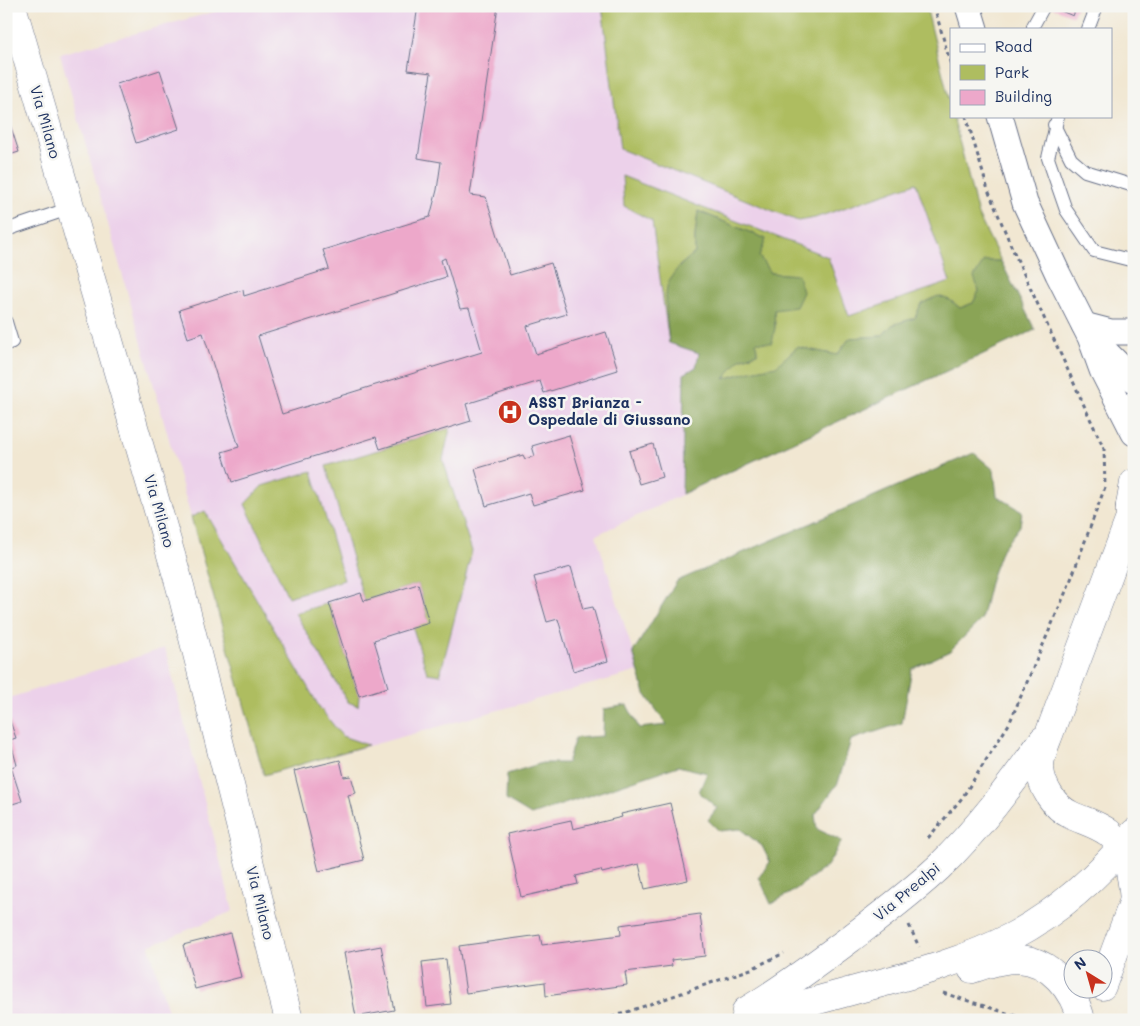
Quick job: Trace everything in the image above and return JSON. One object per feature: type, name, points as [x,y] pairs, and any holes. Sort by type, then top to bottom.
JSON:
[{"type":"street","name":"Via Milano","points":[[12,6],[180,586],[289,1020]]},
{"type":"street","points":[[968,6],[975,28]]},
{"type":"street","points":[[1001,118],[1025,203],[1087,331],[1102,370],[1134,434]]},
{"type":"street","points":[[1087,331],[1134,332]]},
{"type":"street","points":[[1087,331],[1134,380]]},
{"type":"street","name":"Via Prealpi","points":[[1112,960],[1134,900],[1127,841],[1110,834],[1094,823],[1070,815],[1058,807],[1044,786],[1040,768],[1051,729],[1130,518],[1133,505]]},
{"type":"street","name":"Via Prealpi","points":[[731,1020],[799,977],[897,903],[939,866],[976,827],[1009,787],[1051,729]]},
{"type":"street","points":[[745,1020],[930,969],[1015,935],[1070,897],[1098,872],[1127,841]]},
{"type":"street","points":[[878,984],[935,980],[1002,960],[1019,959],[1035,963],[1052,971],[1065,985],[1081,1020]]},
{"type":"street","name":"Via Prealpi","points":[[1090,1020],[1098,998]]},
{"type":"lane","points":[[1033,28],[1044,6]]},
{"type":"lane","points":[[1088,28],[1097,6]]},
{"type":"lane","points":[[1055,119],[1071,159],[1085,171],[1134,186]]},
{"type":"lane","points":[[1055,119],[1048,158],[1066,210],[1094,251],[1134,262]]},
{"type":"lane","points":[[6,230],[70,208]]},
{"type":"lane","points":[[6,322],[12,342],[6,344]]},
{"type":"path","points":[[934,6],[950,62]]},
{"type":"path","points":[[925,842],[962,798],[1009,724],[1070,582],[1105,487],[1104,450],[988,190],[967,118]]},
{"type":"path","points":[[907,922],[920,948]]},
{"type":"path","points":[[604,1020],[751,969],[791,950]]},
{"type":"path","points":[[940,992],[1029,1020]]},
{"type":"shaded area","name":"ASST Brianza - Ospedale di Giussano","points":[[235,6],[926,6],[950,103],[950,118],[954,118],[978,215],[1035,330],[596,535],[639,671],[264,775],[60,54]]},
{"type":"shaded area","points":[[165,648],[233,911],[149,946],[168,1011],[143,1020],[6,1020],[6,699]]},
{"type":"green space","points":[[602,6],[926,6],[950,103],[950,118],[954,118],[978,215],[1001,261],[984,261],[979,291],[973,303],[960,308],[950,300],[921,304],[915,318],[892,325],[882,336],[850,338],[837,355],[797,347],[776,367],[751,371],[723,379],[740,359],[757,353],[756,342],[775,328],[774,309],[797,275],[770,273],[759,256],[766,239],[698,211],[695,253],[679,266],[667,306],[669,343],[652,221],[624,206],[622,176],[828,257],[849,316],[950,282],[916,183],[815,218],[798,221],[620,149]]},
{"type":"green space","points":[[698,211],[766,239],[759,256],[770,273],[798,275],[803,292],[796,307],[774,310],[775,328],[772,343],[756,342],[757,353],[740,359],[724,379],[776,366],[797,347],[837,355],[850,338],[882,336],[892,325],[915,318],[921,304],[938,296],[950,300],[960,308],[973,303],[979,291],[974,277],[984,261],[1001,261],[1035,330],[682,494],[684,374],[696,367],[699,353],[669,343],[666,293],[669,281],[674,273],[695,253]]},
{"type":"green space","points":[[450,428],[443,460],[472,551],[440,675],[427,673],[413,628],[429,622],[418,584],[364,601],[326,466]]},
{"type":"green space","points":[[974,453],[994,470],[997,496],[1022,511],[1020,526],[1002,549],[991,579],[981,620],[950,651],[912,669],[902,723],[851,740],[838,783],[815,815],[817,829],[842,841],[827,866],[792,892],[771,904],[759,877],[770,862],[762,846],[740,829],[719,831],[708,820],[717,808],[699,792],[707,773],[678,766],[531,815],[506,800],[507,774],[542,763],[567,763],[575,738],[603,736],[604,709],[627,705],[639,728],[667,725],[645,694],[633,652],[677,581]]},
{"type":"green space","points":[[312,471],[344,580],[288,597],[245,504],[262,486]]},
{"type":"green space","points":[[205,511],[320,708],[342,736],[368,745],[264,775],[191,517]]},
{"type":"green space","points":[[329,603],[359,696],[358,706],[348,702],[295,613]]},
{"type":"building","points":[[418,6],[498,6],[470,195],[486,197],[510,275],[551,263],[567,314],[527,326],[536,354],[606,332],[618,370],[544,393],[540,381],[466,404],[471,421],[380,449],[376,437],[232,482],[222,452],[239,447],[203,333],[188,338],[179,310],[243,290],[244,296],[329,269],[323,250],[430,217],[437,190],[441,162],[418,158],[431,73],[408,70]],"holes":[[[445,258],[460,309],[469,308],[482,352],[282,414],[258,336],[446,277],[441,260]]]},
{"type":"building","points":[[1049,6],[1077,6],[1073,16]]},
{"type":"building","points":[[160,70],[179,129],[136,143],[117,84]]},
{"type":"building","points":[[6,112],[19,152],[6,156]]},
{"type":"building","points":[[569,435],[585,490],[533,505],[529,493],[486,506],[475,469],[523,455],[525,459],[535,456],[532,446]]},
{"type":"building","points":[[653,444],[662,477],[639,484],[629,451]]},
{"type":"building","points":[[571,567],[583,609],[593,607],[608,661],[573,671],[558,619],[547,622],[534,577]]},
{"type":"building","points":[[418,584],[429,623],[374,640],[388,687],[359,696],[329,603],[361,593],[364,601]]},
{"type":"building","points":[[6,710],[16,738],[10,740],[17,765],[11,767],[22,801],[6,806]]},
{"type":"building","points":[[340,760],[344,777],[351,776],[356,793],[348,795],[364,860],[319,871],[294,771]]},
{"type":"building","points":[[670,803],[688,880],[645,889],[639,864],[602,873],[601,870],[576,876],[578,884],[521,897],[507,834],[571,820],[573,829],[622,817],[621,814]]},
{"type":"building","points":[[700,914],[705,956],[671,960],[672,966],[625,972],[627,985],[546,996],[545,982],[466,993],[459,946],[540,935],[542,945],[621,935],[620,925]]},
{"type":"building","points":[[230,933],[241,977],[195,989],[183,945]]},
{"type":"building","points":[[381,946],[394,1010],[356,1017],[344,953]]},
{"type":"building","points":[[446,959],[451,1004],[427,1007],[422,962]]},
{"type":"place","name":"ASST Brianza - Ospedale di Giussano","points":[[510,412]]}]
